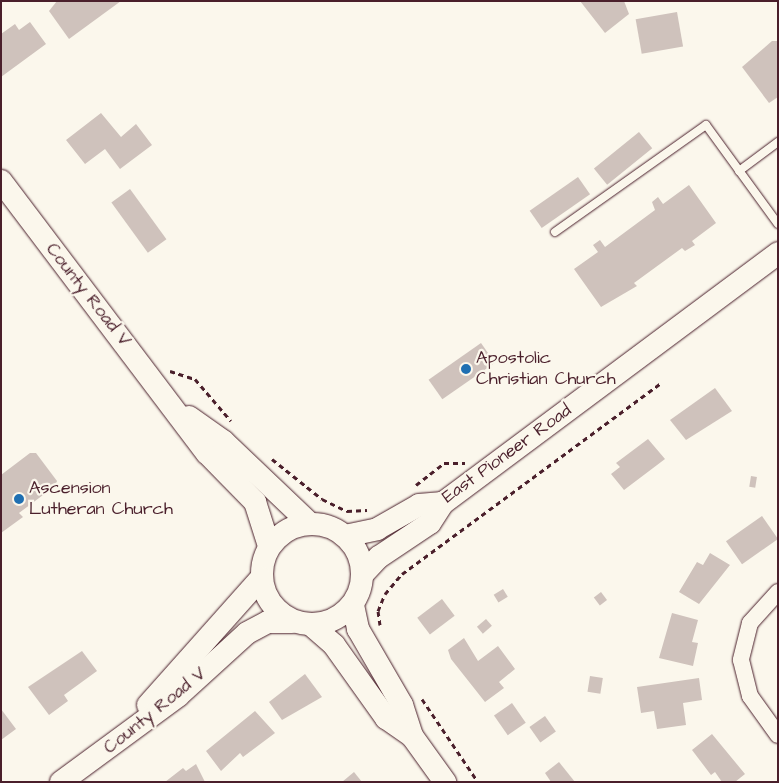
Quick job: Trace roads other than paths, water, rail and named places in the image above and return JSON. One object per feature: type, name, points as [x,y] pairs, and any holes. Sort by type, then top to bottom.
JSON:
[{"type":"main road","name":"County Road V","points":[[1,181],[176,408],[207,453],[255,502],[269,546]]},
{"type":"main road","name":"East Pioneer Road","points":[[344,536],[377,529],[419,505],[443,503],[778,253]]},
{"type":"main road","name":"County Road V","points":[[176,408],[223,441],[309,523]]},
{"type":"main road","points":[[443,503],[430,523],[379,557],[362,575],[353,605],[358,629],[402,705],[412,736],[445,782]]},
{"type":"main road","points":[[362,575],[357,554],[344,536],[309,523],[269,546],[261,578],[272,605],[334,645],[386,718],[412,736]]},
{"type":"main road","name":"County Road V","points":[[96,757],[261,578]]},
{"type":"main road","points":[[301,623],[332,620],[353,605]]},
{"type":"main road","name":"County Road V","points":[[96,757],[178,696],[247,633],[268,622],[301,623]]},
{"type":"main road","points":[[61,782],[96,757]]},
{"type":"street","points":[[778,592],[750,623],[742,660],[750,696],[778,735]]},
{"type":"lane","points":[[556,232],[706,125],[778,224]]},
{"type":"lane","points":[[739,171],[778,142]]},
{"type":"place","name":"Apostolic Christian Church","points":[[466,369]]},
{"type":"place","name":"Ascension Lutheran Church","points":[[19,499]]}]
